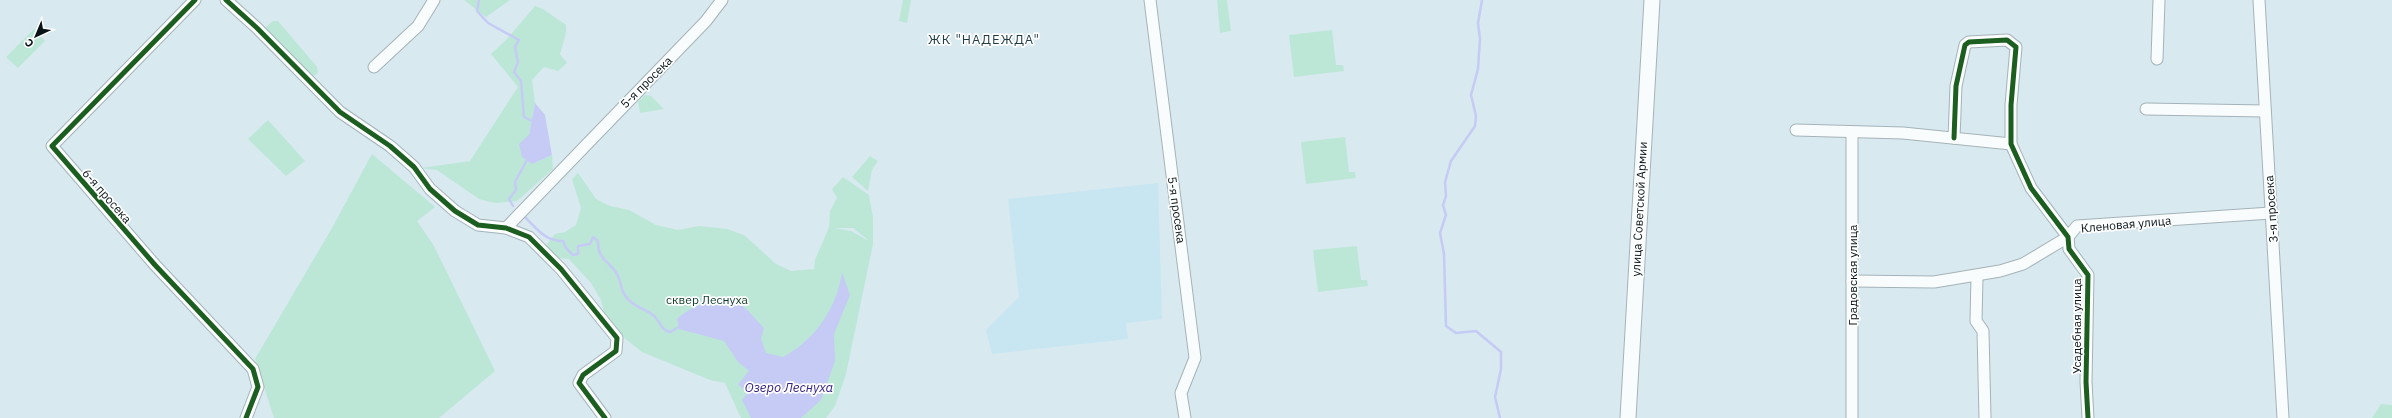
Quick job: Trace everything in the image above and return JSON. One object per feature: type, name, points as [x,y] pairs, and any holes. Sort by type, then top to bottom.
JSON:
[{"type":"street","name":"6-я просека","points":[[195,0],[52,146],[155,266],[253,369],[258,387],[246,418]]},
{"type":"street","points":[[226,0],[257,28],[340,112],[390,146],[414,167],[430,189],[455,211],[478,225],[506,228],[529,237],[549,255],[617,338],[616,351],[583,375],[579,383],[605,418]]},
{"type":"street","points":[[374,67],[418,26],[434,0]]},
{"type":"street","name":"5-я просека","points":[[506,228],[540,195],[568,162],[706,21],[722,0]]},
{"type":"street","name":"5-я просека","points":[[1150,0],[1195,358],[1181,393],[1184,418]]},
{"type":"street","name":"улица Советской Армии","points":[[1628,418],[1652,0]]},
{"type":"street","points":[[2157,59],[2159,0]]},
{"type":"street","name":"3-я просека","points":[[2259,0],[2283,418]]},
{"type":"street","name":"Усадебная улица","points":[[1954,138],[1956,86],[1965,45],[1969,42],[2007,40],[2012,42],[2016,47],[2011,105],[2011,144],[2031,188],[2068,238],[2069,250],[2088,275],[2086,382],[2088,418]]},
{"type":"street","points":[[2146,109],[2265,111]]},
{"type":"street","points":[[1796,130],[1820,129],[1852,132],[1902,133],[2011,144]]},
{"type":"street","name":"Градовская улица","points":[[1852,132],[1852,418]]},
{"type":"street","name":"Кленовая улица","points":[[1852,281],[1934,282],[1977,276],[2023,264],[2068,238],[2077,226],[2271,213]]},
{"type":"street","points":[[1977,276],[1976,321],[1983,331],[1985,418]]},
{"type":"shaded area","points":[[1158,183],[1162,319],[1126,323],[1128,339],[992,354],[986,330],[1019,297],[1008,199]]},
{"type":"green space","points":[[464,0],[510,0],[486,17]]},
{"type":"green space","points":[[903,0],[911,0],[907,23],[899,21]]},
{"type":"green space","points":[[1217,0],[1227,0],[1231,31],[1220,33]]},
{"type":"green space","points":[[535,6],[543,9],[566,25],[566,33],[560,54],[567,63],[558,71],[544,67],[532,80],[535,103],[529,135],[532,164],[552,155],[553,169],[517,201],[495,203],[479,199],[437,170],[421,168],[470,161],[518,87],[491,54],[506,40]]},
{"type":"green space","points":[[273,21],[278,21],[317,67],[318,72],[316,75],[312,76],[268,33],[265,28]]},
{"type":"green space","points":[[34,29],[45,41],[18,68],[6,57]]},
{"type":"green space","points":[[1332,30],[1336,65],[1343,65],[1344,71],[1294,77],[1289,35]]},
{"type":"green space","points":[[645,95],[651,96],[664,109],[640,113],[638,101]]},
{"type":"green space","points":[[268,120],[305,161],[286,176],[248,139]]},
{"type":"green space","points":[[1345,137],[1349,172],[1355,172],[1356,178],[1306,184],[1301,142]]},
{"type":"green space","points":[[372,154],[435,207],[417,221],[434,246],[495,371],[439,418],[274,418],[255,359],[332,228]]},
{"type":"green space","points":[[870,156],[878,161],[872,170],[868,191],[852,177]]},
{"type":"green space","name":"сквер Леснуха","points":[[578,173],[596,199],[610,206],[629,210],[656,225],[678,230],[699,226],[727,229],[744,235],[776,264],[791,271],[814,269],[815,260],[829,227],[830,211],[837,198],[832,189],[843,177],[869,195],[873,218],[873,244],[846,374],[835,406],[826,418],[741,418],[725,383],[710,380],[642,352],[607,324],[601,300],[591,283],[569,259],[555,258],[544,248],[555,234],[565,232],[576,225],[581,208],[572,179]],"holes":[[[834,228],[853,228],[869,241],[851,231]]]},
{"type":"green space","points":[[1357,246],[1361,280],[1367,280],[1368,286],[1318,292],[1313,250]]},
{"type":"green space","points":[[2381,404],[2392,405],[2392,418],[2372,418]]},
{"type":"water","points":[[535,103],[545,115],[552,155],[532,164],[522,157],[519,144],[529,135]]},
{"type":"water","name":"Озеро Леснуха","points":[[842,272],[850,295],[834,334],[835,361],[821,400],[801,418],[751,418],[742,400],[747,393],[738,384],[749,371],[738,362],[724,341],[679,329],[677,319],[689,310],[715,300],[731,300],[744,307],[764,328],[761,339],[766,353],[783,357],[805,342],[823,322],[835,298]]},
{"type":"waterway","points":[[479,0],[477,11],[488,23],[519,40],[515,47],[518,62],[514,72],[521,81],[524,117],[532,121]]},
{"type":"waterway","points":[[1482,0],[1478,23],[1480,39],[1478,69],[1471,95],[1476,116],[1475,126],[1451,161],[1445,182],[1446,196],[1443,205],[1446,215],[1440,233],[1444,254],[1446,326],[1456,333],[1476,331],[1501,352],[1501,369],[1495,397],[1500,418]]},
{"type":"waterway","points":[[513,206],[509,199],[516,190],[515,182],[528,158]]},
{"type":"waterway","points":[[524,216],[546,237],[563,241],[566,248],[573,255],[578,254],[578,246],[590,244],[593,237],[598,241],[601,256],[619,277],[624,295],[633,303],[653,315],[666,331],[670,332],[681,326]]},
{"type":"cycle path","points":[[195,0],[52,146],[155,265],[253,369],[258,387],[246,418]]},
{"type":"cycle path","points":[[226,0],[257,28],[340,112],[390,146],[414,167],[430,189],[455,211],[478,225],[506,228],[529,237],[561,269],[617,338],[616,351],[583,375],[579,383],[605,418]]},
{"type":"cycle path","points":[[1954,138],[1956,86],[1965,45],[1969,42],[2007,40],[2016,47],[2011,105],[2011,144],[2031,188],[2068,237],[2069,249],[2088,275],[2086,382],[2088,418]]},
{"type":"district","name":"ЖК \"НАДЕЖДА\"","points":[[984,39]]}]
